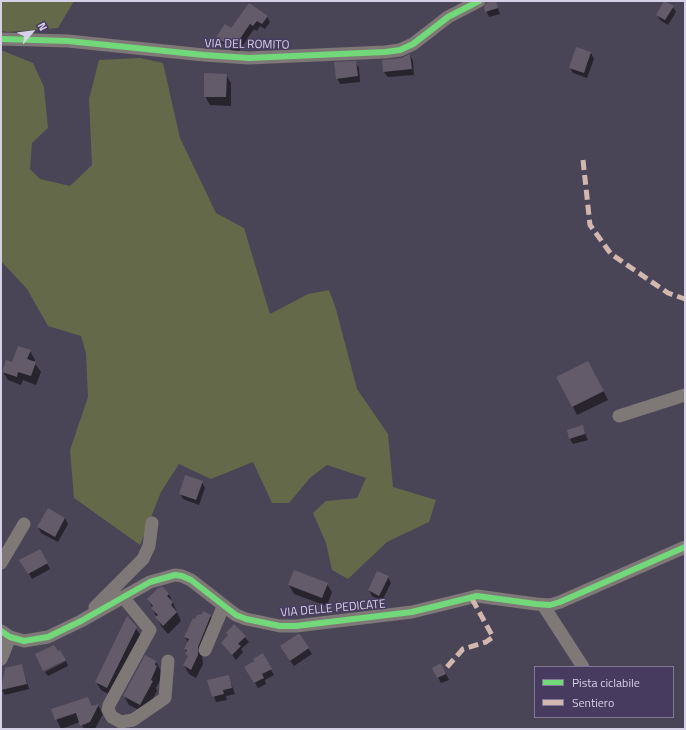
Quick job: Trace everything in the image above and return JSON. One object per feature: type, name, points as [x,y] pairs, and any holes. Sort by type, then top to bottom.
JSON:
[{"type":"street","name":"VIA DEL ROMITO","points":[[1,39],[68,41],[196,55],[249,58],[384,52],[400,50],[413,44],[448,17],[479,1]]},
{"type":"street","points":[[619,416],[685,395]]},
{"type":"street","points":[[81,621],[143,559],[148,546],[152,523]]},
{"type":"street","points":[[1,563],[24,524]]},
{"type":"street","name":"VIA DELLE PEDICATE","points":[[5,634],[24,641],[37,640],[54,634],[81,621],[154,580],[178,575],[191,580],[223,607],[246,619],[286,626],[412,612],[477,596],[543,605],[560,602],[685,547]]},
{"type":"street","points":[[123,597],[150,630],[108,705],[108,710],[112,717],[121,722],[133,720],[165,698],[168,661]]},
{"type":"street","points":[[543,605],[582,666]]},
{"type":"street","points":[[205,650],[223,607]]},
{"type":"street","points":[[1,659],[5,634]]},
{"type":"green space","points":[[1,1],[74,1],[58,28],[8,32],[1,31]]},
{"type":"green space","points":[[1,50],[33,63],[44,87],[48,128],[32,143],[30,169],[40,179],[70,186],[92,165],[89,99],[99,60],[140,58],[163,63],[180,138],[216,213],[244,228],[270,314],[308,294],[329,290],[336,309],[357,389],[388,434],[393,487],[436,500],[429,522],[387,542],[348,579],[332,570],[326,543],[313,513],[326,501],[357,498],[366,478],[327,465],[310,478],[289,503],[272,503],[253,462],[211,479],[179,464],[161,492],[140,545],[74,498],[70,450],[88,397],[86,353],[81,336],[48,326],[27,289],[1,261]]},
{"type":"building","points":[[496,1],[498,8],[485,12],[484,7],[487,2]]},
{"type":"building","points":[[664,1],[674,6],[665,20],[656,15]]},
{"type":"building","points":[[249,3],[268,16],[262,24],[257,21],[253,26],[250,24],[233,49],[216,37],[225,24],[231,28]]},
{"type":"building","points":[[576,47],[591,52],[584,73],[569,68]]},
{"type":"building","points":[[410,54],[412,69],[383,72],[382,60],[401,58]]},
{"type":"building","points":[[356,61],[358,76],[336,79],[334,62]]},
{"type":"building","points":[[204,73],[227,74],[226,97],[204,97]]},
{"type":"building","points":[[18,346],[31,350],[27,359],[36,362],[31,376],[18,372],[17,377],[2,372],[6,360],[12,362]]},
{"type":"building","points":[[588,361],[604,391],[572,407],[556,377]]},
{"type":"building","points":[[583,425],[585,434],[569,439],[567,430]]},
{"type":"building","points":[[185,475],[203,481],[196,500],[179,494]]},
{"type":"building","points":[[48,508],[65,518],[55,537],[37,527]]},
{"type":"building","points":[[40,549],[48,563],[28,574],[19,560]]},
{"type":"building","points":[[294,570],[328,583],[322,598],[288,585]]},
{"type":"building","points":[[377,571],[389,576],[379,596],[368,590]]},
{"type":"building","points":[[163,587],[169,594],[167,596],[173,602],[171,605],[177,612],[163,626],[155,617],[158,615],[151,608],[153,606],[147,599],[158,588]]},
{"type":"building","points":[[203,611],[211,615],[198,647],[198,655],[191,670],[183,665],[188,656],[185,654],[187,650],[184,649],[189,639],[184,637],[193,618],[195,619],[197,615],[202,614]]},
{"type":"building","points":[[127,616],[137,627],[107,688],[95,682]]},
{"type":"building","points":[[234,624],[246,636],[238,644],[241,646],[232,655],[221,643],[228,635],[226,633]]},
{"type":"building","points":[[300,634],[309,648],[290,661],[280,646]]},
{"type":"building","points":[[54,645],[58,651],[60,650],[66,660],[43,671],[35,654]]},
{"type":"building","points":[[263,653],[272,669],[262,674],[264,678],[254,683],[244,667]]},
{"type":"building","points":[[145,655],[156,661],[155,665],[157,666],[151,680],[153,681],[140,705],[123,696]]},
{"type":"building","points":[[441,663],[446,674],[437,678],[432,668]]},
{"type":"building","points":[[22,664],[27,684],[1,690],[5,668]]},
{"type":"building","points":[[229,675],[232,688],[223,690],[224,694],[212,697],[207,680]]},
{"type":"building","points":[[88,697],[92,706],[99,704],[90,722],[80,726],[76,713],[55,720],[51,709]]},
{"type":"marked path","points":[[583,160],[590,225],[611,254],[668,293],[685,299]]},
{"type":"marked path","points":[[447,667],[463,649],[486,642],[493,637],[471,597]]},
{"type":"cycle path","points":[[1,39],[68,41],[204,55],[249,58],[385,52],[400,50],[413,44],[448,17],[479,1]]},
{"type":"cycle path","points":[[1,631],[10,637],[24,641],[48,637],[81,621],[150,582],[175,575],[191,580],[236,615],[246,619],[280,626],[296,626],[412,612],[477,596],[550,605],[685,547]]}]
